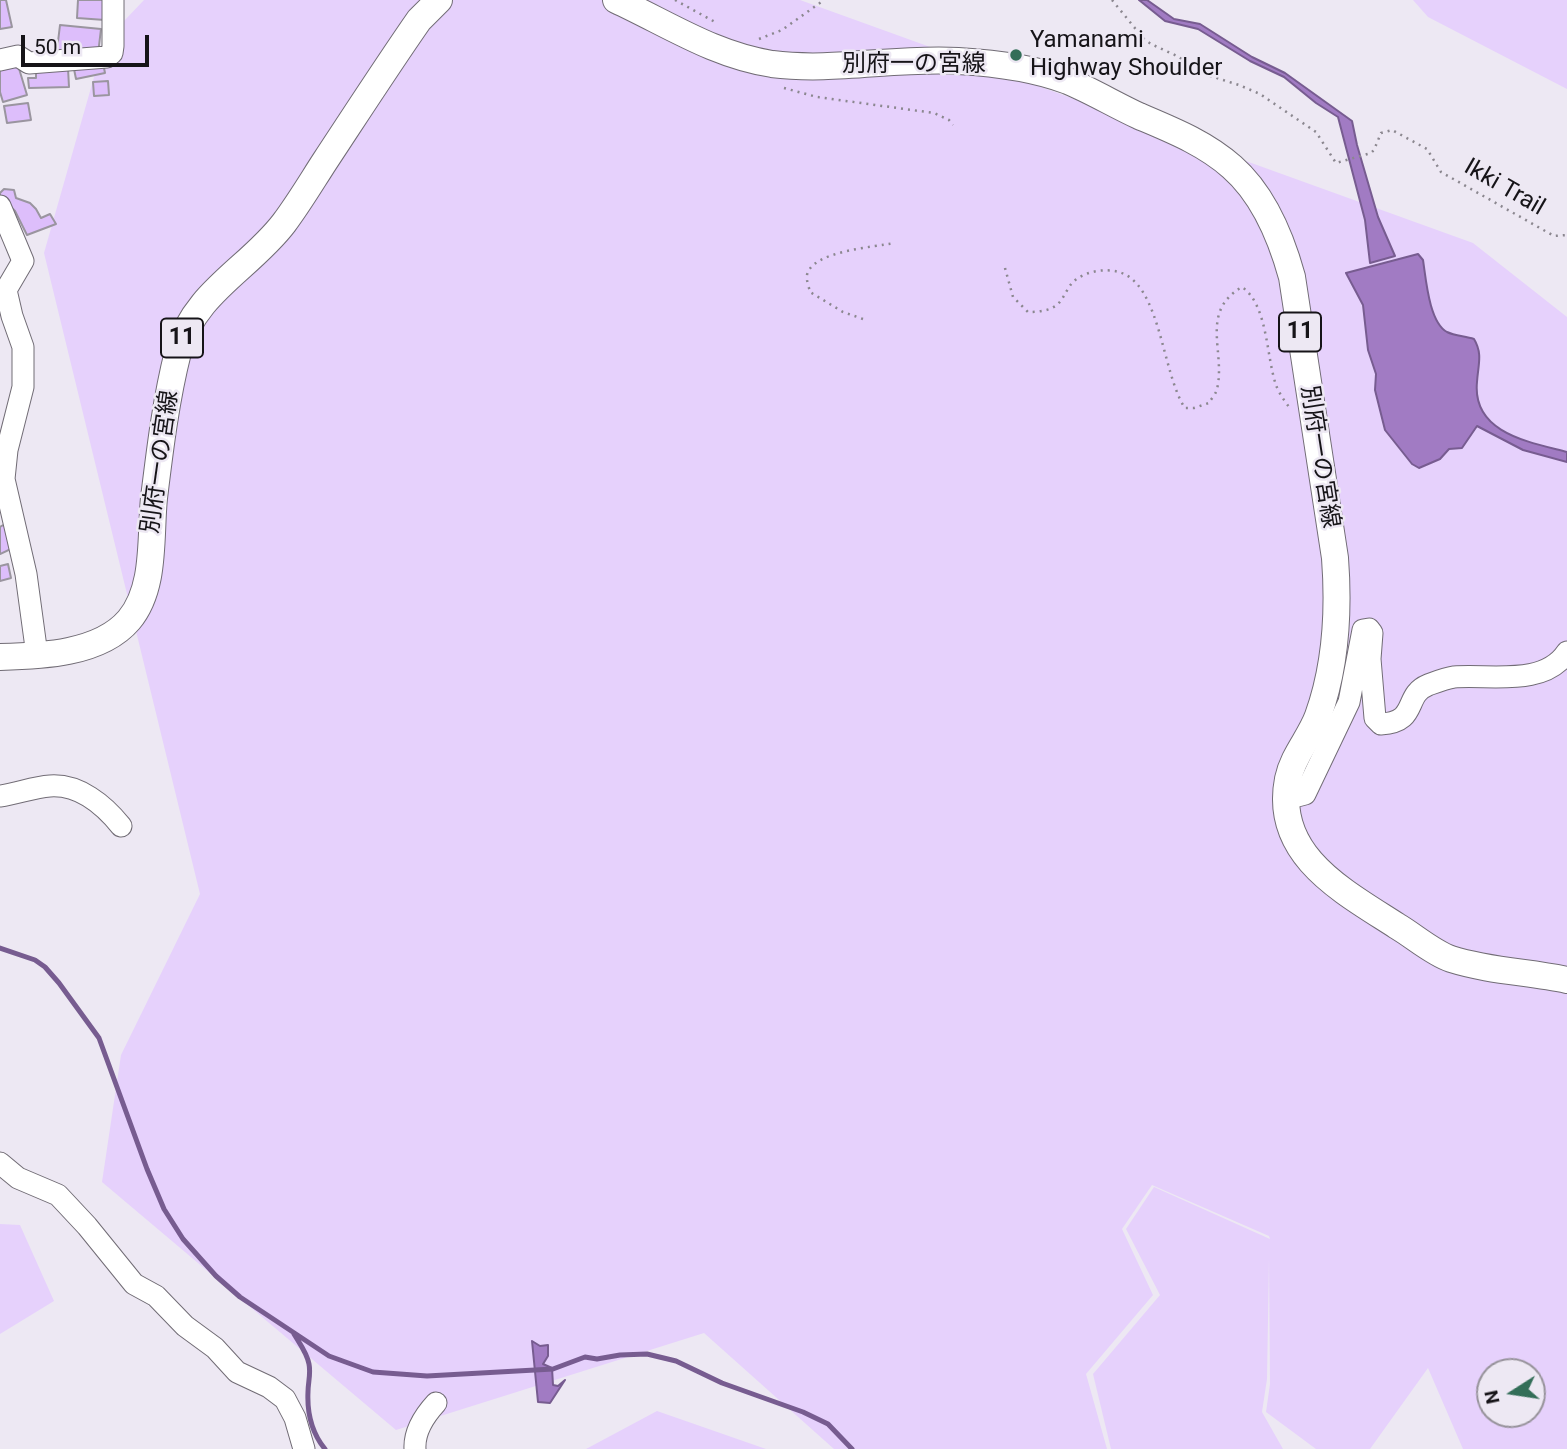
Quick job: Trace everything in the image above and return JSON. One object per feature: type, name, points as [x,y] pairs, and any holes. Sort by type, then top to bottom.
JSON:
[{"type":"main road","name":"別府一の宮線","points":[[0,657],[67,651],[101,641],[120,629],[138,606],[147,579],[154,498],[169,394],[185,330],[194,314],[216,288],[284,224],[413,27],[439,0]]},
{"type":"main road","name":"別府一の宮線","points":[[616,0],[685,37],[714,49],[757,60],[804,66],[958,61],[1021,69],[1068,82],[1200,143],[1232,167],[1251,187],[1267,211],[1283,246],[1292,277],[1335,558],[1338,595],[1336,632],[1317,719],[1297,754],[1289,776],[1286,799],[1291,827],[1303,854],[1321,874],[1449,959],[1567,980]]},
{"type":"street","points":[[0,60],[18,56],[29,63],[107,57],[112,53],[113,46],[113,0]]},
{"type":"street","points":[[0,206],[23,261],[6,290],[23,347],[23,387],[7,450],[5,479],[26,574],[37,655]]},
{"type":"street","points":[[1286,799],[1305,794],[1349,702],[1363,630],[1369,629],[1372,634],[1370,659],[1375,718],[1381,724],[1394,723],[1405,716],[1416,694],[1424,686],[1452,677],[1488,678],[1535,673],[1555,667],[1567,652]]},
{"type":"street","points":[[0,796],[54,786],[94,799],[107,809],[121,826]]},
{"type":"street","points":[[0,1163],[19,1178],[58,1195],[134,1284],[156,1296],[185,1325],[215,1348],[237,1372],[269,1387],[285,1399],[295,1418],[304,1449]]},
{"type":"street","points":[[415,1449],[415,1441],[425,1415],[436,1403]]},
{"type":"path","points":[[675,0],[716,23]]},
{"type":"path","points":[[757,60],[752,40],[782,30],[824,0]]},
{"type":"path","name":"Ikki Trail","points":[[1112,0],[1151,44],[1207,75],[1260,94],[1316,132],[1336,163],[1371,153],[1381,133],[1392,130],[1427,149],[1441,172],[1553,236],[1567,235]]},
{"type":"path","points":[[778,86],[817,97],[934,113],[953,125]]},
{"type":"path","points":[[863,319],[843,312],[810,292],[806,276],[812,265],[828,255],[895,243]]},
{"type":"path","points":[[1004,268],[1013,296],[1028,312],[1042,312],[1057,305],[1074,281],[1092,272],[1108,270],[1123,273],[1136,281],[1152,312],[1173,385],[1185,408],[1209,403],[1217,390],[1216,335],[1219,315],[1230,294],[1242,287],[1253,295],[1266,335],[1277,386],[1289,408],[1311,410]]},
{"type":"shaded area","points":[[144,0],[800,0],[1473,243],[1567,317],[1567,1449],[1463,1449],[1428,1368],[1370,1449],[1316,1449],[1266,1412],[1270,1384],[1269,1259],[1267,1379],[1262,1412],[1283,1449],[1111,1449],[1093,1374],[1160,1295],[1126,1229],[1154,1187],[1270,1239],[1269,1236],[1152,1185],[1122,1229],[1153,1295],[1086,1374],[1107,1449],[834,1449],[704,1333],[396,1430],[102,1182],[121,1055],[200,894],[44,253],[104,42]]},
{"type":"shaded area","points":[[1139,0],[1147,0],[1174,19],[1200,24],[1252,57],[1285,73],[1352,121],[1378,217],[1395,256],[1370,263],[1365,220],[1338,117],[1284,77],[1250,61],[1198,29],[1165,21]]},
{"type":"shaded area","points":[[1413,0],[1567,0],[1567,89],[1428,17]]},
{"type":"shaded area","points":[[1418,254],[1423,260],[1432,310],[1441,327],[1447,332],[1474,339],[1477,344],[1478,399],[1484,413],[1493,424],[1506,432],[1567,452],[1567,462],[1523,450],[1477,426],[1462,448],[1449,449],[1440,459],[1419,468],[1412,464],[1385,430],[1375,390],[1376,374],[1368,350],[1363,305],[1346,273]]},
{"type":"shaded area","points":[[0,1224],[20,1225],[54,1301],[0,1334]]},
{"type":"shaded area","points":[[532,1341],[540,1346],[548,1345],[548,1356],[543,1364],[552,1368],[553,1385],[558,1386],[565,1380],[550,1403],[538,1402]]},
{"type":"shaded area","points":[[657,1411],[766,1449],[586,1449]]},
{"type":"building","points":[[0,0],[6,0],[12,27],[0,29]]},
{"type":"building","points":[[78,0],[106,0],[105,20],[77,18]]},
{"type":"building","points":[[60,25],[101,29],[98,54],[57,50]]},
{"type":"building","points":[[17,62],[27,95],[3,102],[0,92],[0,67]]},
{"type":"building","points":[[103,63],[105,73],[76,79],[74,69]]},
{"type":"building","points":[[36,68],[68,68],[69,87],[29,88],[28,78],[36,78]]},
{"type":"building","points":[[108,81],[109,95],[94,96],[93,82]]},
{"type":"building","points":[[28,103],[31,120],[7,123],[4,106]]},
{"type":"building","points":[[4,189],[14,190],[16,198],[30,203],[41,218],[50,214],[56,224],[27,235],[15,211],[0,196]]},
{"type":"building","points":[[5,524],[15,547],[0,554],[0,527]]},
{"type":"building","points":[[8,564],[11,578],[0,581],[0,566]]},
{"type":"waterway","points":[[0,948],[35,960],[45,967],[99,1038],[147,1169],[164,1209],[183,1239],[216,1276],[240,1297],[329,1356],[373,1372],[427,1376],[553,1369],[585,1357],[597,1359],[647,1354],[676,1361],[722,1383],[803,1412],[828,1424],[852,1449]]},
{"type":"waterway","points":[[294,1334],[308,1360],[310,1415],[325,1449]]},
{"type":"place","name":"Yamanami Highway Shoulder","points":[[1016,55]]}]
